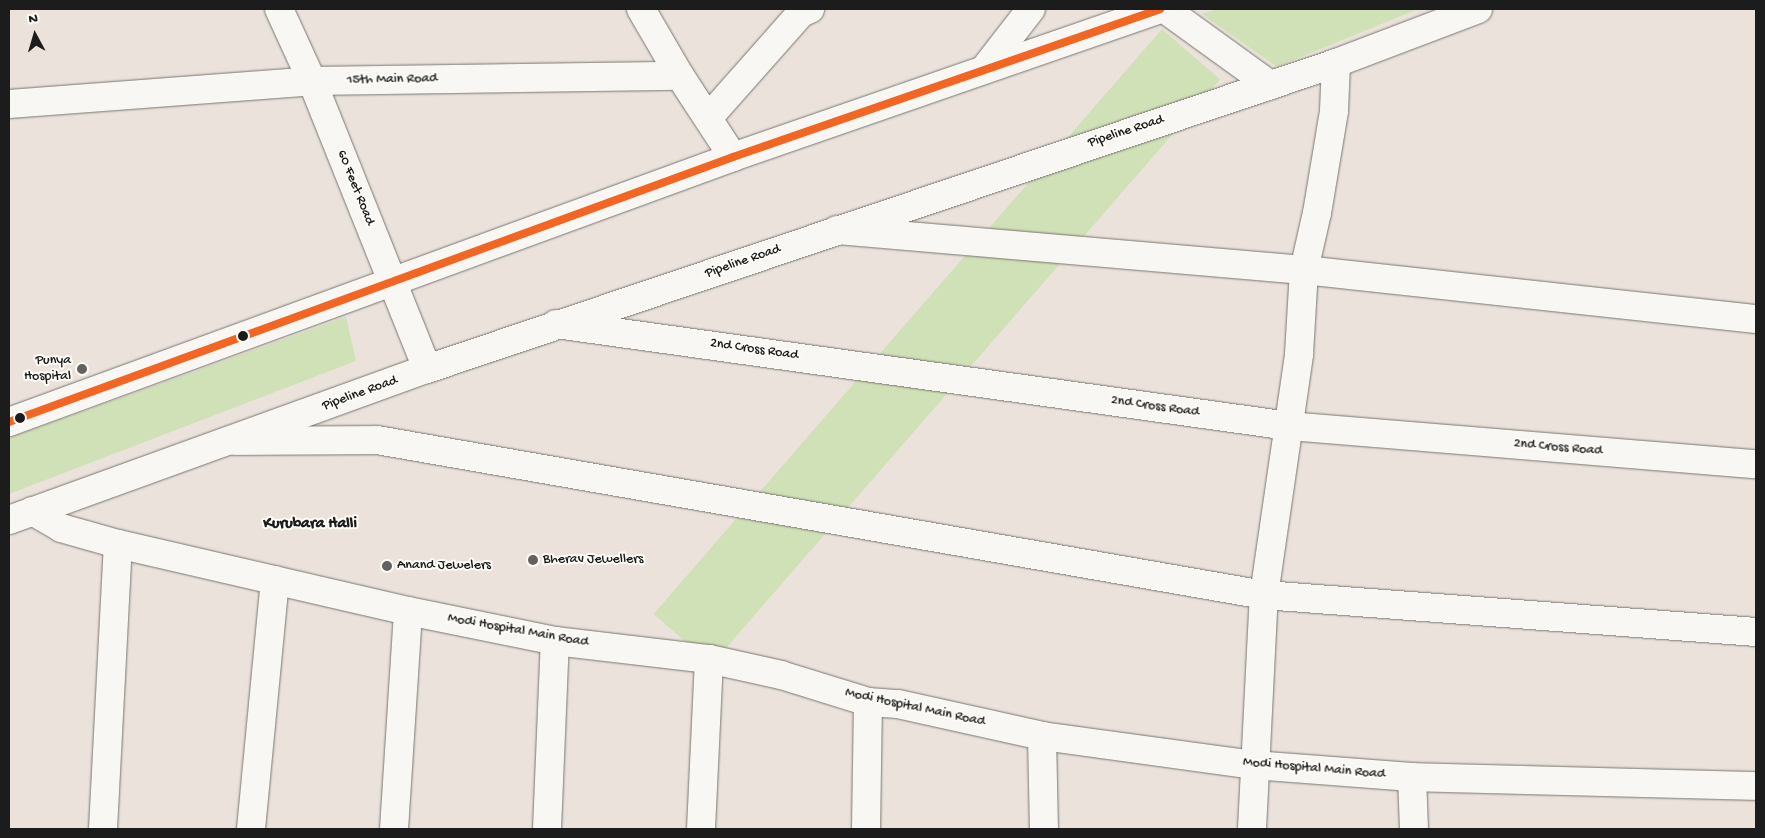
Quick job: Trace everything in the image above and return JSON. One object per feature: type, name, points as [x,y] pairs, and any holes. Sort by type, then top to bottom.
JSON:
[{"type":"street","name":"60 Feet Road","points":[[279,9],[312,81],[427,369]]},
{"type":"street","points":[[641,9],[680,76],[709,117],[733,156]]},
{"type":"street","points":[[986,67],[1032,9]]},
{"type":"street","points":[[9,422],[733,156],[986,67],[1160,9]]},
{"type":"street","points":[[1165,9],[1270,85]]},
{"type":"street","name":"Pipeline Road","points":[[20,516],[556,324],[1336,63],[1478,9]]},
{"type":"street","points":[[709,117],[804,10]]},
{"type":"street","points":[[1252,829],[1253,765],[1264,595],[1299,354],[1304,270],[1317,213],[1334,111],[1336,63]]},
{"type":"street","name":"15th Main Road","points":[[9,104],[312,81],[680,76]]},
{"type":"street","points":[[835,230],[1304,270],[1756,319]]},
{"type":"street","name":"2nd Cross Road","points":[[556,324],[1290,426],[1756,464]]},
{"type":"street","points":[[235,440],[377,440],[1264,595],[1756,632]]},
{"type":"street","name":"Modi Hospital Main Road","points":[[20,516],[118,544],[408,611],[555,641],[710,659],[781,675],[868,702],[898,704],[1042,736],[1253,765],[1412,777],[1756,786]]},
{"type":"street","points":[[103,829],[118,544]]},
{"type":"street","points":[[251,829],[274,580]]},
{"type":"street","points":[[394,829],[408,611]]},
{"type":"street","points":[[547,829],[555,641]]},
{"type":"street","points":[[701,829],[710,659]]},
{"type":"street","points":[[866,829],[868,702]]},
{"type":"street","points":[[1042,736],[1044,829]]},
{"type":"street","points":[[1412,777],[1414,829]]},
{"type":"green space","points":[[1217,9],[1418,9],[1277,67],[1202,14]]},
{"type":"green space","points":[[1162,29],[1220,80],[712,664],[654,614]]},
{"type":"green space","points":[[346,317],[356,361],[9,494],[9,438]]},
{"type":"transit line","points":[[9,422],[733,157],[1160,9]]},
{"type":"place","name":"Punya Hospital","points":[[82,369]]},
{"type":"place","name":"Bherav Jewellers","points":[[533,560]]},
{"type":"place","name":"Anand Jewelers","points":[[387,566]]},
{"type":"district","name":"Kurubara Halli","points":[[310,525]]}]
